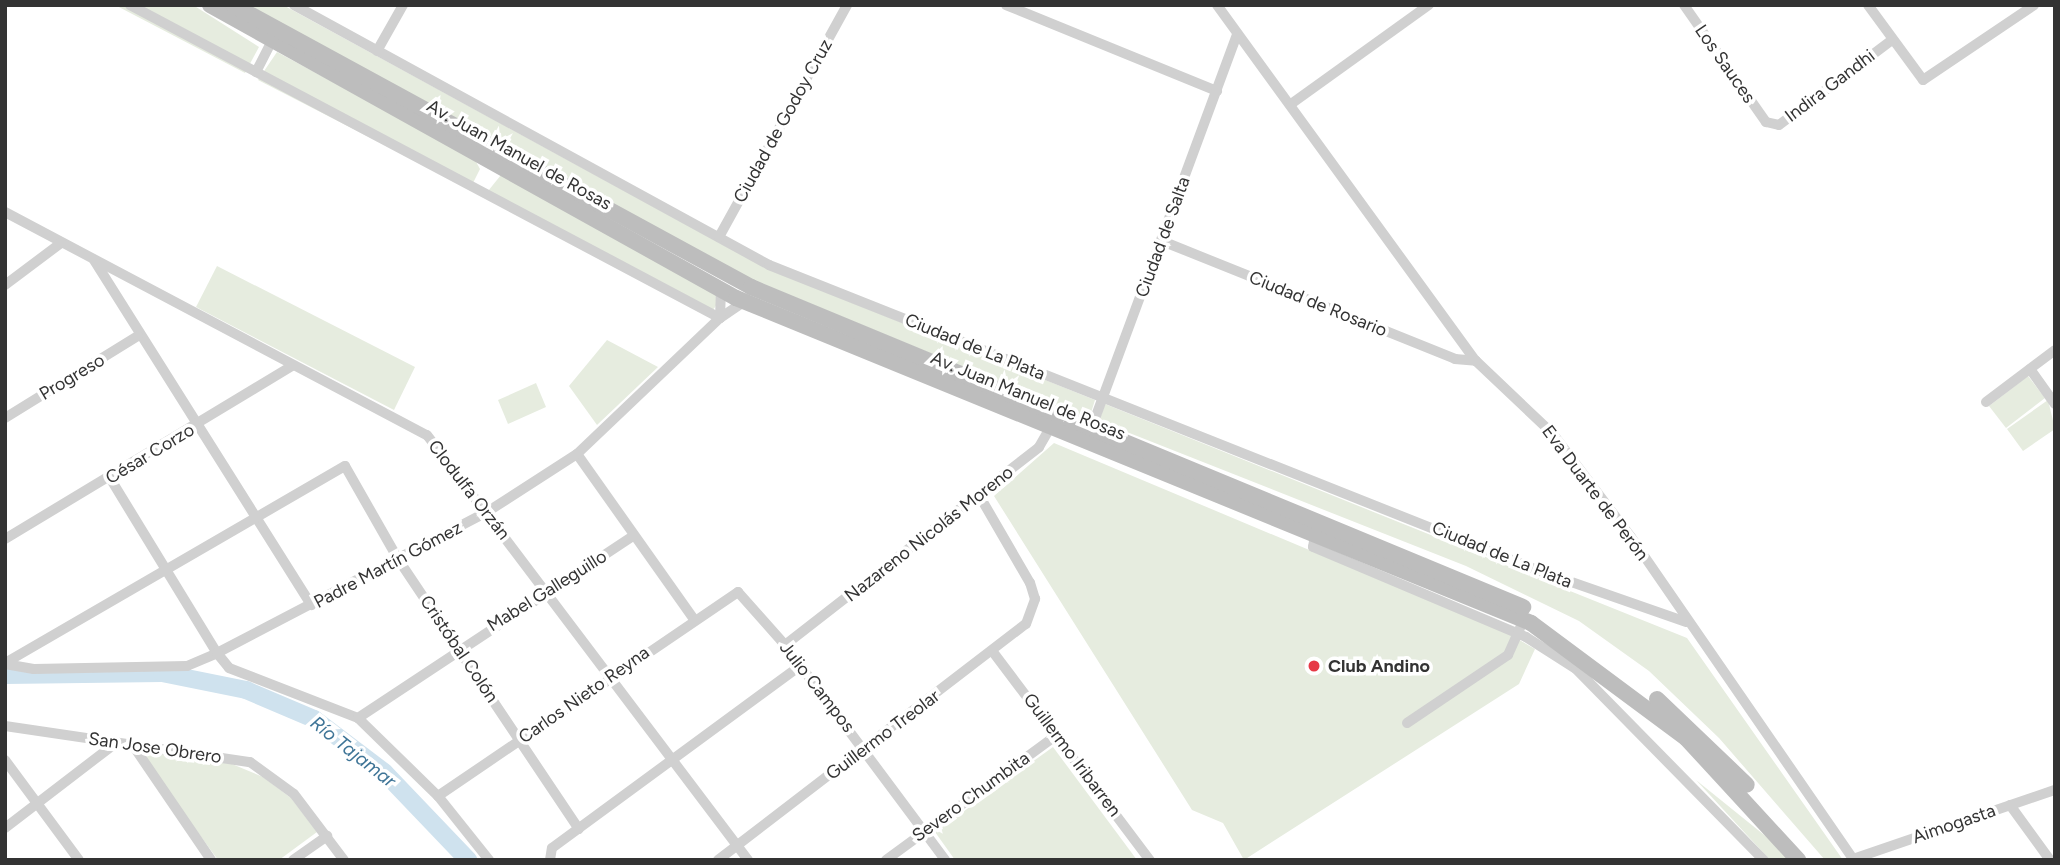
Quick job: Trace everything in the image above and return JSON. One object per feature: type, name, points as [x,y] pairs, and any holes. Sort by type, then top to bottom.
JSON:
[{"type":"main road","name":"Av. Juan Manuel de Rosas","points":[[210,5],[744,301],[1052,427],[1090,432],[1447,571],[1556,626],[1643,687],[1713,749],[1808,860]]},
{"type":"main road","name":"Av. Juan Manuel de Rosas","points":[[233,5],[751,287],[1058,410],[1090,432],[1316,530],[1520,626],[1605,672],[1686,738],[1798,860]]},
{"type":"street","points":[[130,5],[720,318],[721,290]]},
{"type":"street","name":"Ciudad de La Plata","points":[[294,5],[769,265],[1537,570],[1686,622]]},
{"type":"street","points":[[377,51],[403,5]]},
{"type":"street","name":"Ciudad de Godoy Cruz","points":[[719,237],[847,5]]},
{"type":"street","points":[[1006,5],[1217,91]]},
{"type":"street","name":"Eva Duarte de Perón","points":[[1217,5],[1476,360],[1553,433],[1854,859]]},
{"type":"street","points":[[1291,104],[1429,5]]},
{"type":"street","name":"Los Sauces","points":[[1684,5],[1766,122]]},
{"type":"street","points":[[1868,5],[1917,77],[1927,79],[2035,5]]},
{"type":"street","name":"Ciudad de Salta","points":[[1090,432],[1237,34]]},
{"type":"street","points":[[256,72],[272,40]]},
{"type":"street","name":"Indira Gandhi","points":[[1766,122],[1779,125],[1892,40]]},
{"type":"street","name":"Clodulfa Orzán","points":[[5,212],[427,435],[748,860]]},
{"type":"street","name":"Ciudad de Rosario","points":[[1161,241],[1455,359],[1476,360]]},
{"type":"street","points":[[5,285],[61,243]]},
{"type":"street","points":[[94,260],[138,336],[311,605]]},
{"type":"street","name":"Padre Martín Gómez","points":[[5,664],[34,669],[187,666],[217,653],[487,512],[577,454],[720,318],[744,301]]},
{"type":"street","name":"Progreso","points":[[5,418],[138,336]]},
{"type":"street","points":[[1986,402],[2055,350]]},
{"type":"street","name":"César Corzo","points":[[5,539],[197,426],[293,365]]},
{"type":"street","points":[[2030,369],[2055,404]]},
{"type":"street","name":"Nazareno Nicolás Moreno","points":[[785,645],[1039,447],[1052,427],[1058,410]]},
{"type":"street","points":[[577,454],[693,618]]},
{"type":"street","name":"Cristóbal Colón","points":[[255,517],[345,466],[398,559],[579,829]]},
{"type":"street","points":[[110,478],[168,568],[217,653],[229,668],[358,718],[438,796],[489,860]]},
{"type":"street","name":"Guillermo Treolar","points":[[718,860],[993,652],[1026,624],[1035,600],[979,495]]},
{"type":"street","points":[[5,664],[255,517]]},
{"type":"street","name":"Mabel Galleguillo","points":[[358,718],[457,648],[633,536]]},
{"type":"street","name":"Julio Campos","points":[[731,594],[746,597],[785,645],[945,860]]},
{"type":"street","name":"Carlos Nieto Reyna","points":[[438,796],[731,594]]},
{"type":"street","points":[[1407,723],[1508,655],[1520,626],[1576,669],[1764,860]]},
{"type":"street","name":"Guillermo Iribarren","points":[[993,652],[1150,860]]},
{"type":"street","points":[[549,857],[579,829],[674,762],[800,666]]},
{"type":"street","name":"San Jose Obrero","points":[[5,726],[250,762],[294,794],[344,860]]},
{"type":"street","name":"Severo Chumbita","points":[[886,860],[1057,735]]},
{"type":"street","points":[[5,828],[117,741]]},
{"type":"street","points":[[132,744],[211,860]]},
{"type":"street","points":[[5,760],[79,860]]},
{"type":"street","name":"Aimogasta","points":[[1854,859],[2055,790]]},
{"type":"street","points":[[2010,805],[2050,860]]},
{"type":"street","points":[[293,860],[327,836]]},
{"type":"shaded area","points":[[115,5],[193,5],[259,47],[245,73]]},
{"type":"shaded area","points":[[246,5],[283,5],[768,269],[1095,400],[1089,419],[741,275]]},
{"type":"shaded area","points":[[277,52],[474,158],[480,169],[470,189],[258,80]]},
{"type":"shaded area","points":[[501,175],[717,293],[718,303],[710,314],[484,196]]},
{"type":"shaded area","points":[[217,266],[415,367],[394,410],[196,307]]},
{"type":"shaded area","points":[[607,340],[658,367],[597,425],[569,386]]},
{"type":"shaded area","points":[[2028,376],[2045,398],[2006,428],[1989,406]]},
{"type":"shaded area","points":[[536,383],[546,407],[508,424],[498,400]]},
{"type":"shaded area","points":[[2048,400],[2055,429],[2023,451],[2007,429]]},
{"type":"shaded area","points":[[1105,404],[1687,638],[1843,860],[1825,860],[1719,738],[1649,671],[1579,621],[1466,566],[1099,421]]},
{"type":"shaded area","name":"Club Andino","points":[[1054,443],[1507,633],[1535,649],[1519,684],[1244,860],[1223,823],[1192,810],[994,496]]},
{"type":"shaded area","points":[[1053,747],[1137,860],[955,860],[935,832]]},
{"type":"shaded area","points":[[155,751],[232,764],[263,777],[291,798],[317,832],[279,860],[218,860],[140,753]]},
{"type":"shaded area","points":[[1696,780],[1784,851],[1791,860],[1770,860]]},
{"type":"waterway","name":"Río Tajamar","points":[[5,675],[162,673],[246,690],[314,719],[384,772],[468,860]]},
{"type":"place","name":"Club Andino","points":[[1314,666]]}]
